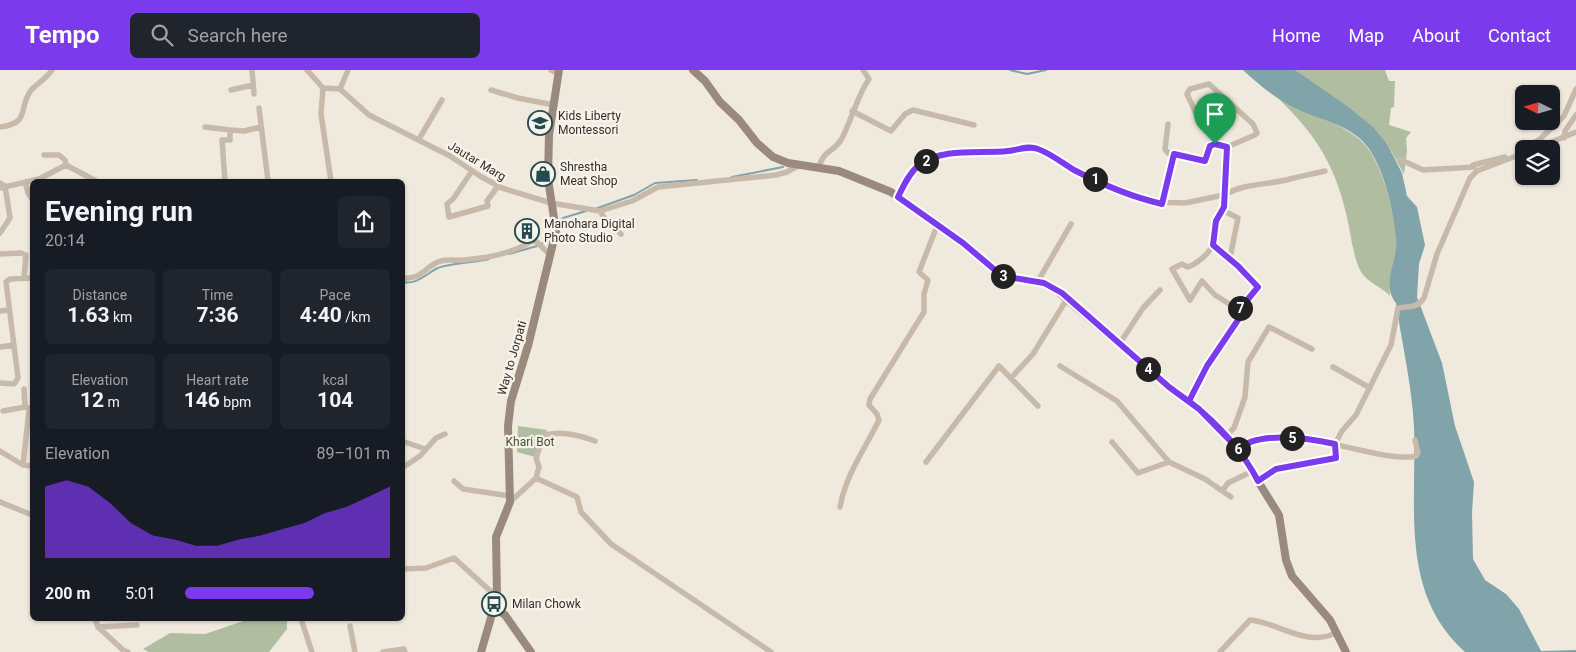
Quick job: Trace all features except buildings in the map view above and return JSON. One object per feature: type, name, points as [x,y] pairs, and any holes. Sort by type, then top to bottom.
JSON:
[{"type":"street","points":[[0,127],[17,124],[23,114],[31,90],[48,76],[52,70]]},
{"type":"street","points":[[252,70],[254,94]]},
{"type":"street","points":[[323,88],[340,89],[348,70]]},
{"type":"street","points":[[693,70],[764,151],[780,160],[855,176],[898,197],[963,243],[1002,276],[1038,281],[1055,289],[1169,387],[1189,401],[1238,449],[1253,471],[1279,515],[1286,560],[1292,576],[1337,632],[1346,652]]},
{"type":"street","points":[[819,167],[822,156],[840,140],[860,92],[869,79],[863,70]]},
{"type":"street","points":[[309,71],[323,88],[321,114],[331,179]]},
{"type":"street","name":"Way to Jorpati","points":[[481,652],[497,597],[496,537],[510,499],[508,442],[511,401],[528,346],[556,231],[556,218],[551,203],[548,179],[549,135],[557,71]]},
{"type":"street","points":[[1168,124],[1164,149],[1168,153],[1205,161],[1212,144],[1227,147],[1256,133],[1251,121],[1235,109],[1209,84],[1190,89],[1187,94],[1199,120],[1235,109]]},
{"type":"street","points":[[231,90],[253,85]]},
{"type":"street","name":"Jautar Marg","points":[[340,89],[369,115],[420,139],[498,186],[517,194],[551,203],[600,211],[632,201],[658,187],[776,175],[801,164]]},
{"type":"street","points":[[491,90],[518,98],[554,105]]},
{"type":"street","points":[[1258,481],[1276,469],[1336,458],[1335,444],[1342,431],[1356,415],[1393,341],[1399,307],[1411,308],[1424,298],[1437,254],[1475,168],[1513,155],[1540,140],[1564,116],[1575,93]]},
{"type":"street","points":[[420,139],[442,100]]},
{"type":"street","points":[[259,108],[268,179]]},
{"type":"street","points":[[852,111],[891,131],[895,130],[905,114],[912,110],[948,117],[974,125]]},
{"type":"street","points":[[1564,138],[1565,130],[1576,115]]},
{"type":"street","points":[[205,127],[244,131],[262,127]]},
{"type":"street","points":[[225,179],[222,140],[230,140],[230,130]]},
{"type":"street","points":[[1559,140],[1576,132]]},
{"type":"street","points":[[1189,401],[1207,366],[1242,314],[1239,310],[1215,295],[1202,281],[1190,300],[1175,279],[1172,269],[1182,264],[1187,267],[1192,266],[1208,253],[1213,245],[1216,221],[1222,210],[1227,147]]},
{"type":"street","points":[[898,197],[913,171],[930,160],[946,155],[1028,148],[1037,148],[1073,169],[1119,190],[1162,204],[1185,203],[1224,195],[1234,189],[1250,185],[1325,171]]},
{"type":"street","points":[[1162,204],[1174,154]]},
{"type":"street","points":[[44,155],[59,155],[65,160],[66,165],[92,179]]},
{"type":"street","points":[[1399,159],[1423,170],[1475,168],[1515,156]]},
{"type":"street","points":[[36,179],[66,165]]},
{"type":"street","points":[[472,171],[454,199],[446,204],[450,217],[488,206],[487,201],[498,186]]},
{"type":"street","points":[[0,234],[10,218],[2,185],[30,181]]},
{"type":"street","points":[[25,182],[30,196]]},
{"type":"street","points":[[1222,210],[1238,218],[1230,258]]},
{"type":"street","points":[[600,211],[605,219],[621,234]]},
{"type":"street","points":[[1038,281],[1071,224]]},
{"type":"street","points":[[840,506],[843,492],[858,457],[879,420],[877,414],[869,405],[870,399],[924,312],[924,294],[928,280],[919,272],[937,226]]},
{"type":"street","points":[[405,278],[418,277],[440,261],[484,257],[523,247],[532,241],[540,245],[550,255]]},
{"type":"street","points":[[1213,245],[1230,258],[1258,287],[1239,310]]},
{"type":"street","points":[[0,254],[24,254],[24,277]]},
{"type":"street","points":[[25,263],[30,264]]},
{"type":"street","points":[[0,384],[14,384],[18,378],[6,282],[24,277],[30,278]]},
{"type":"street","points":[[1120,343],[1143,308],[1160,290]]},
{"type":"street","points":[[1011,378],[1033,354],[1067,300]]},
{"type":"street","points":[[0,312],[10,310]]},
{"type":"street","points":[[1226,436],[1234,428],[1245,397],[1248,362],[1269,327],[1312,349]]},
{"type":"street","points":[[0,346],[14,344]]},
{"type":"street","points":[[926,462],[998,366],[1038,406]]},
{"type":"street","points":[[1060,366],[1117,401],[1169,462],[1205,479],[1231,497]]},
{"type":"street","points":[[1333,367],[1370,388]]},
{"type":"street","points":[[23,465],[29,409],[24,389]]},
{"type":"street","points":[[3,412],[29,409]]},
{"type":"street","points":[[454,481],[462,489],[510,499],[536,478],[539,467],[536,458],[543,436],[560,433],[582,436],[595,441]]},
{"type":"street","points":[[405,466],[420,456],[436,438],[445,434]]},
{"type":"street","points":[[1238,449],[1248,442],[1277,438],[1316,439],[1367,454],[1410,457],[1416,456],[1418,453],[1415,440]]},
{"type":"street","points":[[405,442],[426,449]]},
{"type":"street","points":[[1112,442],[1138,473],[1169,462]]},
{"type":"street","points":[[0,451],[23,465],[30,466]]},
{"type":"street","points":[[1223,490],[1228,483],[1253,471]]},
{"type":"street","points":[[536,478],[560,491],[574,494],[577,497],[581,512],[611,544],[767,651]]},
{"type":"street","points":[[0,502],[30,514]]},
{"type":"street","points":[[405,569],[426,568],[454,558],[497,597]]},
{"type":"street","points":[[495,608],[505,616],[530,652]]},
{"type":"street","points":[[1220,652],[1250,620],[1297,635],[1319,637],[1330,636],[1337,632]]},
{"type":"street","points":[[96,621],[98,627],[123,650],[128,652]]},
{"type":"street","points":[[302,621],[312,652]]},
{"type":"street","points":[[98,627],[136,625]]},
{"type":"street","points":[[350,626],[355,652]]},
{"type":"street","points":[[383,652],[404,649],[405,652]]},
{"type":"green space","points":[[1295,70],[1385,70],[1389,81],[1395,81],[1394,107],[1391,108],[1389,125],[1411,132],[1406,138],[1407,151],[1404,174],[1387,144]]},
{"type":"green space","points":[[1277,97],[1338,125],[1358,138],[1370,152],[1382,175],[1391,204],[1396,230],[1397,247],[1390,282],[1390,296],[1367,279],[1361,272],[1341,195],[1329,163],[1302,123]]},
{"type":"green space","name":"Khari Bot","points":[[518,426],[547,430],[539,458],[517,452]]},
{"type":"green space","points":[[243,621],[287,621],[287,629],[269,652],[149,652],[143,649],[170,633],[205,634]]},
{"type":"water","points":[[1243,70],[1295,70],[1347,106],[1373,127],[1387,144],[1402,173],[1407,196],[1417,207],[1425,245],[1419,264],[1417,297],[1442,363],[1455,426],[1474,482],[1472,513],[1473,559],[1485,580],[1506,594],[1519,609],[1541,651],[1576,650],[1576,652],[1465,652],[1444,629],[1430,603],[1421,576],[1416,547],[1413,412],[1396,303],[1390,288],[1396,238],[1387,189],[1378,164],[1366,145],[1359,138],[1342,127],[1304,112],[1281,100],[1267,91]]},
{"type":"waterway","points":[[1010,70],[1027,74],[1046,70]]},
{"type":"waterway","points":[[732,177],[783,167]]},
{"type":"waterway","points":[[595,209],[634,195],[655,183],[697,180]]},
{"type":"waterway","points":[[557,224],[563,218],[586,211]]},
{"type":"waterway","points":[[542,244],[552,230]]},
{"type":"waterway","points":[[509,254],[537,246]]},
{"type":"waterway","points":[[405,282],[413,282],[442,267],[489,259]]},
{"type":"place","name":"Kids Liberty Montessori","points":[[540,123]]},
{"type":"place","name":"Shrestha Meat Shop","points":[[543,174]]},
{"type":"place","name":"Manohara Digital Photo Studio","points":[[527,231]]},
{"type":"place","name":"Milan Chowk","points":[[494,604]]},
{"type":"route","points":[[1215,144],[1210,146],[1207,160],[1205,161],[1174,154],[1162,204],[1119,190],[1073,169],[1037,148],[946,155],[930,160],[913,171],[898,197],[963,243],[1002,276],[1038,281],[1062,293],[1070,303],[1096,322],[1169,387],[1199,409],[1238,449],[1248,442],[1277,438],[1316,439],[1335,444],[1337,450],[1336,458],[1276,469],[1258,481],[1238,449],[1207,416],[1199,409],[1189,401],[1207,366],[1242,314],[1239,310],[1258,287],[1230,258],[1213,245],[1216,221],[1224,207],[1227,147],[1215,144]]}]
